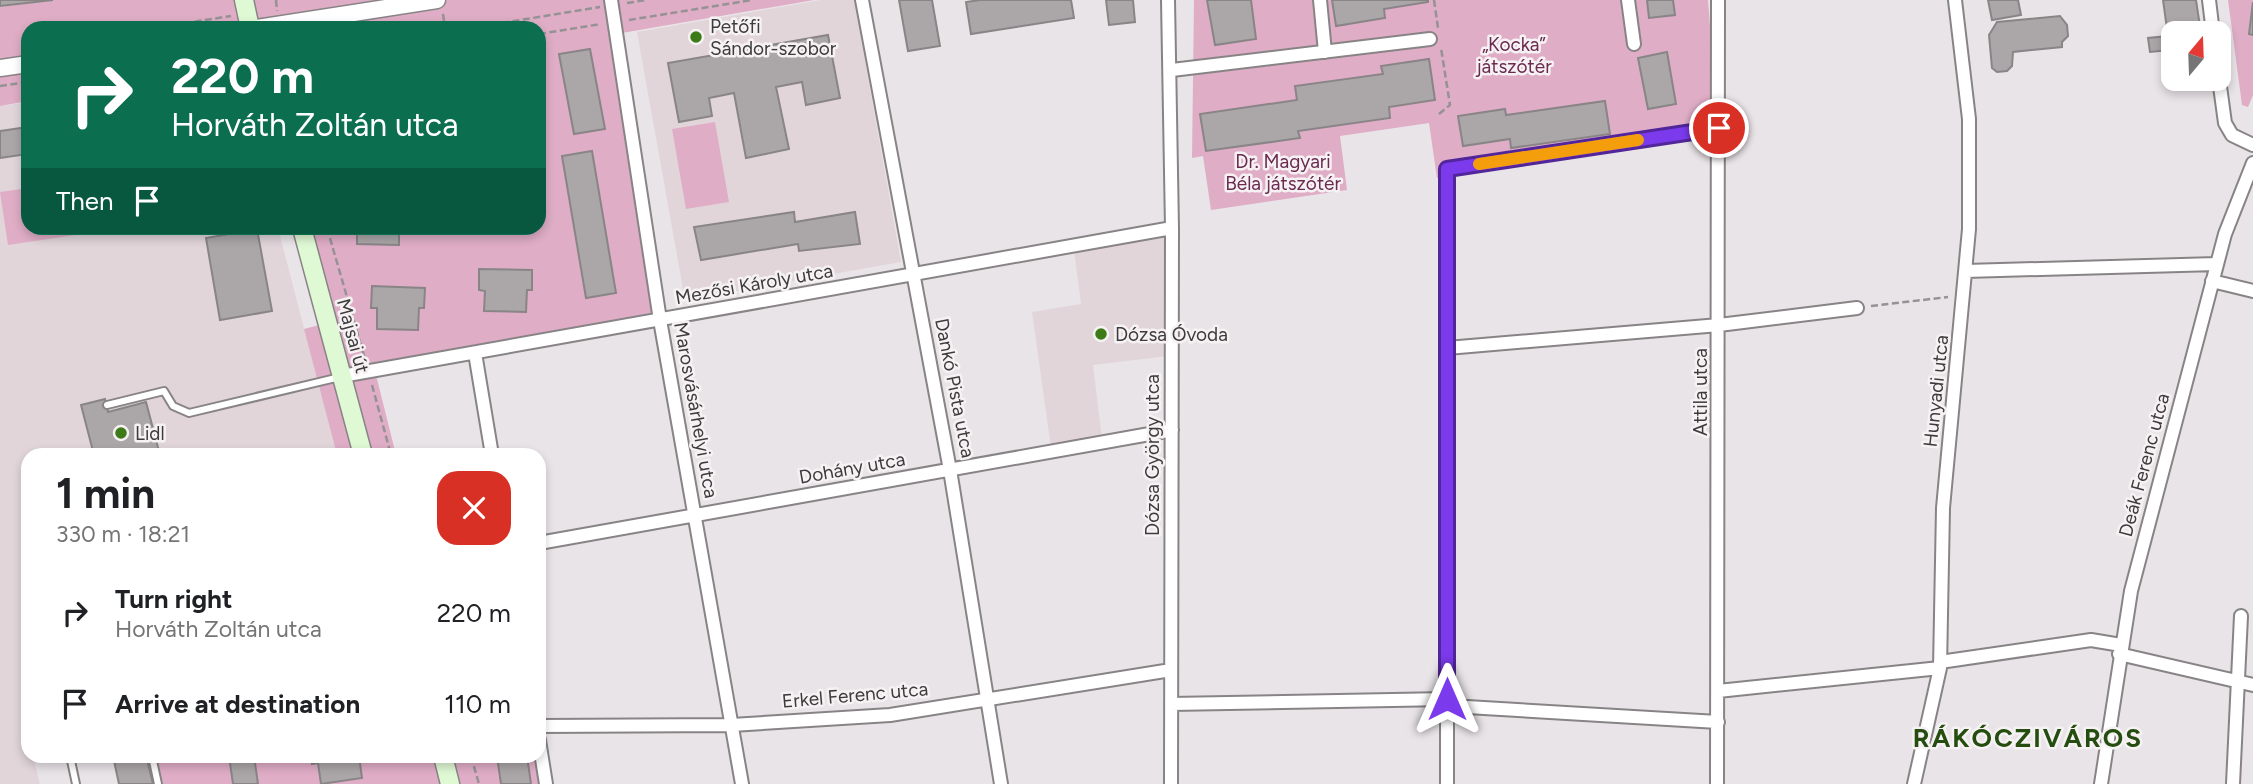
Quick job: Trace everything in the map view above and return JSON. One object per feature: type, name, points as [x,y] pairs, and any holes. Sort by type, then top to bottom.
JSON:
[{"type":"main road","name":"Majsai út","points":[[304,235],[361,448]]},
{"type":"main road","points":[[445,763],[450,784]]},
{"type":"street","name":"Dankó Pista utca","points":[[862,0],[950,470],[1001,784]]},
{"type":"street","name":"Dózsa György utca","points":[[1168,0],[1172,70],[1171,784]]},
{"type":"street","points":[[1320,0],[1325,52]]},
{"type":"street","points":[[1628,0],[1634,44]]},
{"type":"street","name":"Attila utca","points":[[1717,784],[1718,0]]},
{"type":"street","name":"Hunyadi utca","points":[[1913,784],[1940,665],[1943,508],[1965,295],[1969,119],[1955,0]]},
{"type":"street","points":[[2209,0],[2212,21]]},
{"type":"street","points":[[301,21],[426,1]]},
{"type":"street","name":"Marosvásárhelyi utca","points":[[611,3],[660,320],[742,784]]},
{"type":"street","points":[[1172,70],[1430,39]]},
{"type":"street","points":[[0,68],[21,65]]},
{"type":"street","points":[[2221,91],[2225,123],[2232,135],[2253,145]]},
{"type":"street","points":[[1447,784],[1447,169],[1719,128]]},
{"type":"street","name":"Deák Ferenc utca","points":[[2101,784],[2131,591],[2216,264],[2253,163]]},
{"type":"street","name":"Mezősi Károly utca","points":[[342,376],[1172,229]]},
{"type":"street","points":[[1966,271],[2216,264]]},
{"type":"street","points":[[2212,281],[2253,290]]},
{"type":"street","points":[[1447,348],[1719,324],[1857,308]]},
{"type":"street","points":[[475,353],[491,448]]},
{"type":"street","name":"Dohány utca","points":[[546,542],[1172,430]]},
{"type":"street","points":[[2233,784],[2241,617]]},
{"type":"street","points":[[1718,691],[1940,665],[2091,640],[2253,685]]},
{"type":"street","name":"Erkel Ferenc utca","points":[[546,726],[732,725],[890,715],[1171,670]]},
{"type":"street","points":[[1171,704],[1447,699]]},
{"type":"street","points":[[1467,707],[1718,722]]},
{"type":"street","points":[[543,763],[546,784]]},
{"type":"lane","points":[[107,405],[164,391],[173,406],[189,413],[342,376]]},
{"type":"lane","points":[[72,763],[76,784]]},
{"type":"lane","points":[[154,763],[158,784]]},
{"type":"path","points":[[516,21],[611,3],[646,0]]},
{"type":"path","points":[[546,33],[752,0]]},
{"type":"path","points":[[1434,0],[1450,105],[1438,114]]},
{"type":"path","points":[[199,21],[239,15],[245,5]]},
{"type":"path","points":[[0,86],[21,83]]},
{"type":"path","points":[[329,235],[389,448]]},
{"type":"path","points":[[1857,308],[1965,295]]},
{"type":"path","points":[[473,763],[479,784]]},
{"type":"shaded area","points":[[821,0],[854,0],[901,262],[685,300],[637,32]]},
{"type":"shaded area","points":[[21,103],[21,235],[280,235],[335,448],[21,448],[21,763],[35,763],[40,784],[0,784],[0,106]]},
{"type":"shaded area","name":"Dózsa Óvoda","points":[[1168,234],[1168,356],[1093,365],[1102,439],[1051,448],[1032,312],[1081,304],[1074,250]]},
{"type":"green space","points":[[54,0],[814,0],[616,34],[660,320],[375,371],[394,448],[335,448],[304,329],[327,323],[305,235],[546,235],[546,21],[21,21],[21,102],[0,106],[0,7]]},
{"type":"green space","points":[[1194,0],[1708,0],[1718,129],[1437,178],[1429,123],[1340,136],[1347,190],[1211,210],[1203,156],[1192,158]]},
{"type":"green space","points":[[2228,0],[2253,0],[2249,34],[2253,35],[2253,95],[2248,107],[2242,105]]},
{"type":"green space","points":[[715,122],[729,202],[686,209],[672,129]]},
{"type":"green space","points":[[21,189],[21,235],[75,235],[8,245],[0,192]]},
{"type":"green space","points":[[156,763],[444,763],[449,784],[161,784]]},
{"type":"green space","points":[[446,763],[541,763],[546,784],[451,784]]},
{"type":"building","points":[[0,0],[53,0],[0,6]]},
{"type":"building","points":[[899,0],[932,0],[940,46],[908,51]]},
{"type":"building","points":[[1071,0],[1074,18],[971,34],[966,2]]},
{"type":"building","points":[[1106,0],[1133,0],[1135,22],[1109,25]]},
{"type":"building","points":[[1207,0],[1251,0],[1256,39],[1215,45]]},
{"type":"building","points":[[1332,0],[1428,2],[1384,9],[1385,18],[1336,26]]},
{"type":"building","points":[[1647,0],[1673,0],[1675,15],[1649,18]]},
{"type":"building","points":[[1988,0],[2018,0],[2021,15],[1992,20]]},
{"type":"building","points":[[2163,0],[2196,0],[2199,21],[2166,21]]},
{"type":"building","points":[[2253,2],[2253,35],[2249,34]]},
{"type":"building","points":[[2060,16],[2067,25],[2068,36],[2062,42],[2062,47],[2013,52],[2012,66],[2007,71],[1997,72],[1992,68],[1989,35],[1997,22]]},
{"type":"building","points":[[828,35],[840,98],[806,105],[802,82],[776,87],[789,149],[746,158],[734,93],[709,98],[712,116],[679,122],[668,63]]},
{"type":"building","points":[[2161,37],[2161,51],[2150,52],[2148,38]]},
{"type":"building","points":[[590,49],[605,129],[574,134],[559,54]]},
{"type":"building","points":[[1667,52],[1676,104],[1648,109],[1638,58]]},
{"type":"building","points":[[1429,59],[1435,100],[1389,107],[1390,118],[1298,131],[1300,138],[1206,151],[1200,114],[1297,100],[1295,86],[1383,74],[1381,66]]},
{"type":"building","points":[[1605,101],[1610,134],[1511,148],[1510,139],[1463,146],[1458,116],[1505,109],[1506,115]]},
{"type":"building","points":[[21,128],[21,155],[0,158],[0,131]]},
{"type":"building","points":[[592,151],[616,293],[586,298],[562,156]]},
{"type":"building","points":[[794,212],[795,222],[855,212],[860,244],[799,251],[798,244],[701,260],[694,227]]},
{"type":"building","points":[[258,235],[272,311],[220,320],[206,238]]},
{"type":"building","points":[[357,235],[399,235],[399,245],[357,244]]},
{"type":"building","points":[[479,269],[532,270],[532,290],[527,290],[526,312],[484,311],[485,291],[479,290]]},
{"type":"building","points":[[372,286],[425,288],[424,308],[419,308],[418,330],[377,329],[377,308],[371,308]]},
{"type":"building","name":"Lidl","points":[[105,399],[108,412],[146,402],[158,448],[92,448],[81,405]]},
{"type":"building","points":[[114,763],[148,763],[153,784],[119,784]]},
{"type":"building","points":[[230,763],[255,763],[258,784],[233,784]]},
{"type":"building","points":[[318,763],[360,763],[362,778],[321,784]]},
{"type":"building","points":[[498,763],[528,763],[531,784],[501,784]]},
{"type":"slow traffic","points":[[1479,164],[1638,140]]},
{"type":"place","name":"Petőfi Sándor-szobor","points":[[696,37]]},
{"type":"place","name":"Dózsa Óvoda","points":[[1101,334]]},
{"type":"place","name":"Lidl","points":[[121,433]]},
{"type":"district","name":"RÁKÓCZIVÁROS","points":[[2028,738]]},
{"type":"route","points":[[1447,699],[1447,169],[1719,128]]},
{"type":"park label","name":"„Kocka” játszótér","points":[[1514,55]]},
{"type":"park label","name":"Dr. Magyari Béla játszótér","points":[[1283,172]]}]
